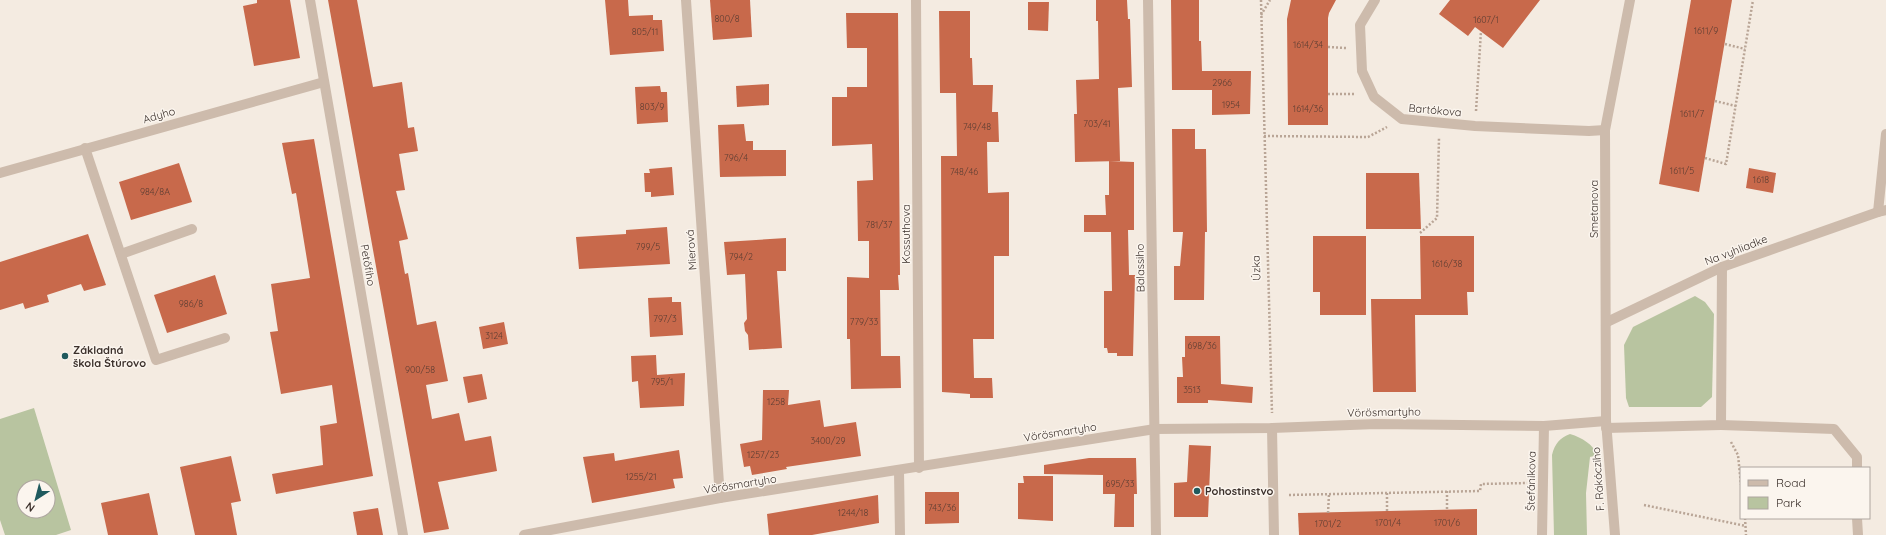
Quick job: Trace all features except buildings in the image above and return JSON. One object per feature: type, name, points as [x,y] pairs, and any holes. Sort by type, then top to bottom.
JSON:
[{"type":"street","name":"Petőfiho","points":[[310,0],[403,535]]},
{"type":"street","name":"Mierová","points":[[686,0],[720,498]]},
{"type":"street","name":"Kossuthova","points":[[916,0],[919,468]]},
{"type":"street","name":"Balassiho","points":[[1148,0],[1156,535]]},
{"type":"street","name":"Bartókova","points":[[1375,0],[1360,26],[1362,71],[1374,97],[1402,119],[1474,126],[1589,131],[1605,130]]},
{"type":"street","name":"Smetanova","points":[[1606,424],[1607,322],[1605,130],[1630,0]]},
{"type":"street","name":"Adyho","points":[[0,173],[324,82]]},
{"type":"street","name":"Na vyhliadke","points":[[1607,322],[1722,267],[1882,211],[1886,134]]},
{"type":"street","points":[[85,148],[156,360],[224,338]]},
{"type":"street","points":[[121,254],[192,229]]},
{"type":"street","points":[[1721,426],[1722,267]]},
{"type":"street","name":"Vörösmartyho","points":[[524,535],[720,498],[919,468],[1155,429],[1272,428],[1397,424],[1544,426],[1606,424],[1834,429],[1857,457],[1857,467]]},
{"type":"street","name":"F. Rákócziho","points":[[1606,424],[1614,535]]},
{"type":"street","name":"Štefánikova","points":[[1542,535],[1544,426]]},
{"type":"street","points":[[1272,428],[1274,535]]},
{"type":"street","points":[[899,471],[900,535]]},
{"type":"street","points":[[1857,519],[1858,535]]},
{"type":"path","name":"Úzka","points":[[1261,0],[1272,428]]},
{"type":"path","points":[[1261,16],[1270,0]]},
{"type":"path","points":[[1705,158],[1726,164],[1753,0]]},
{"type":"path","points":[[1474,126],[1481,31]]},
{"type":"path","points":[[1725,44],[1745,49]]},
{"type":"path","points":[[1328,47],[1348,48]]},
{"type":"path","points":[[1328,94],[1358,94]]},
{"type":"path","points":[[1715,101],[1736,106]]},
{"type":"path","points":[[1264,136],[1368,137],[1402,119]]},
{"type":"path","points":[[1420,233],[1437,218],[1439,137]]},
{"type":"path","points":[[1721,426],[1738,454],[1740,475]]},
{"type":"path","points":[[1273,495],[1480,491],[1481,484],[1530,483]]},
{"type":"path","points":[[1447,491],[1447,510]]},
{"type":"path","points":[[1387,492],[1387,511]]},
{"type":"path","points":[[1328,512],[1329,494]]},
{"type":"path","points":[[1644,505],[1746,526]]},
{"type":"path","points":[[1745,519],[1746,535]]},
{"type":"green space","points":[[1695,296],[1705,302],[1714,314],[1712,397],[1701,407],[1629,407],[1626,398],[1624,345],[1633,327]]},
{"type":"green space","points":[[34,408],[56,479],[16,479],[16,519],[56,519],[56,481],[71,530],[56,535],[5,535],[0,520],[0,419]]},
{"type":"green space","points":[[1570,434],[1587,442],[1598,455],[1590,457],[1586,493],[1587,535],[1554,535],[1552,455],[1558,442],[1563,437]]},
{"type":"place","name":"Základná škola Štúrovo","points":[[65,356]]},
{"type":"place","name":"Pohostinstvo","points":[[1197,491]]}]
